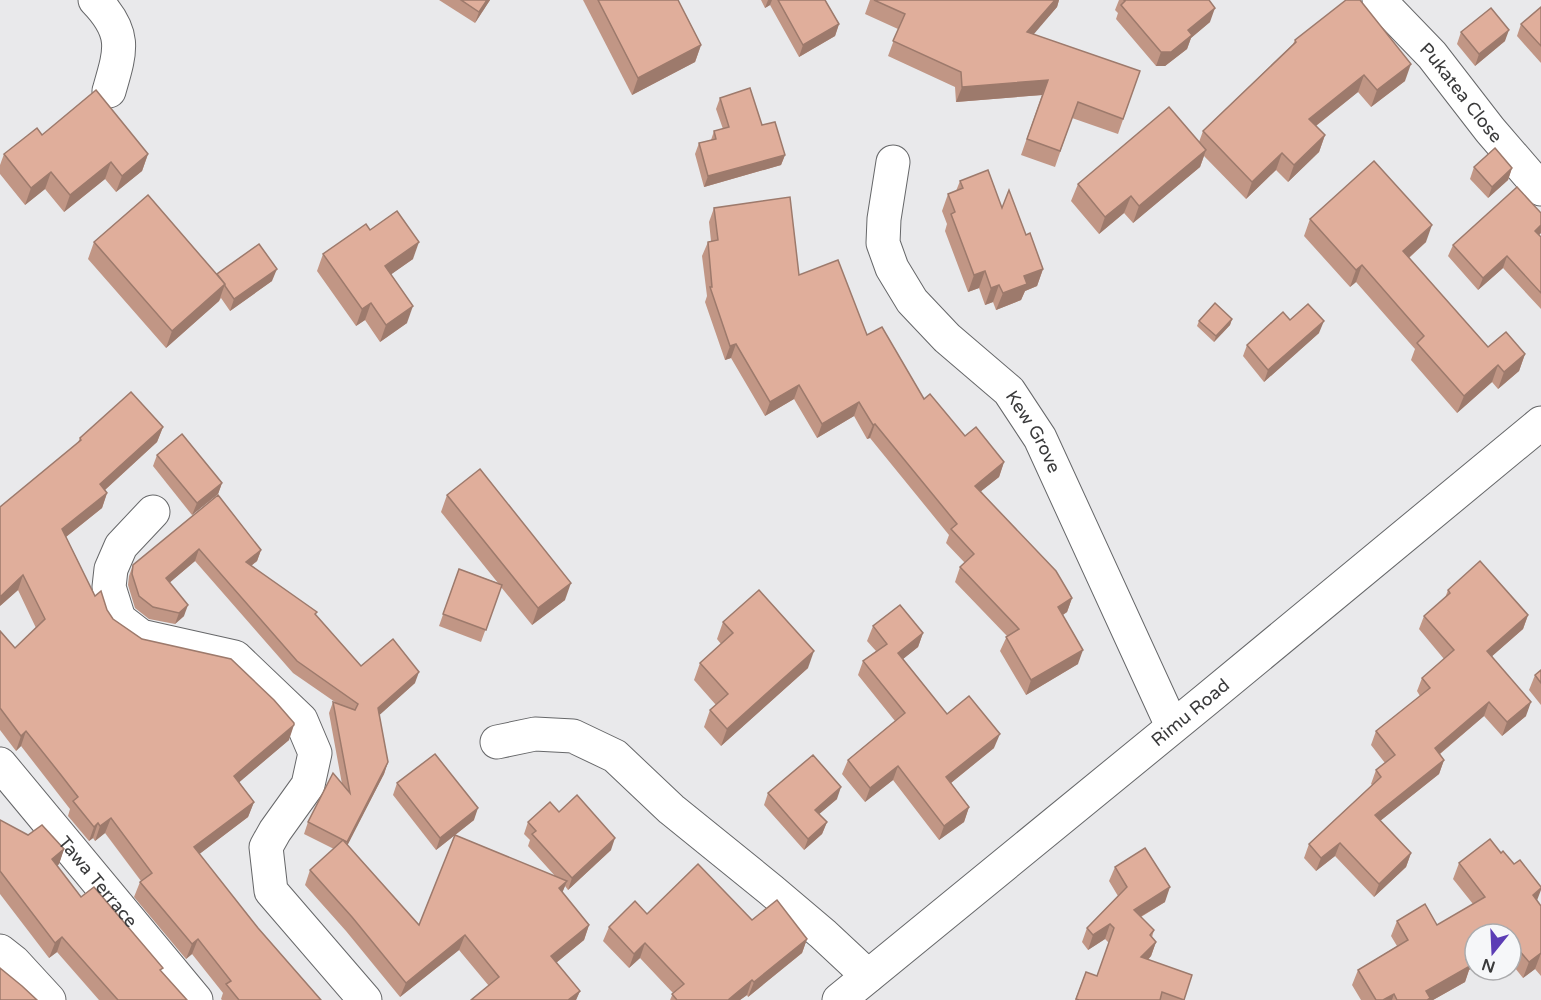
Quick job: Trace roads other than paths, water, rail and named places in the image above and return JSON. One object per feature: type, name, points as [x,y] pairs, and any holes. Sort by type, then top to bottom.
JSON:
[{"type":"street","points":[[95,0],[116,28],[120,42],[109,91]]},
{"type":"street","name":"Pukatea Close","points":[[1379,0],[1432,55],[1490,130],[1541,189]]},
{"type":"street","name":"Kew Grove","points":[[893,162],[884,219],[883,243],[892,268],[912,301],[947,338],[1009,390],[1040,438],[1172,726]]},
{"type":"street","name":"Rimu Road","points":[[838,1000],[1541,423]]},
{"type":"street","points":[[153,512],[121,546],[111,570],[109,587],[119,619],[141,636],[235,657],[301,720],[315,753],[308,785],[266,847],[271,891],[365,1000]]},
{"type":"street","points":[[497,742],[536,734],[573,736],[615,756],[671,809],[788,904],[868,976]]},
{"type":"street","name":"Tawa Terrace","points":[[0,764],[196,1000]]},
{"type":"street","points":[[0,951],[14,962],[49,1000]]}]
